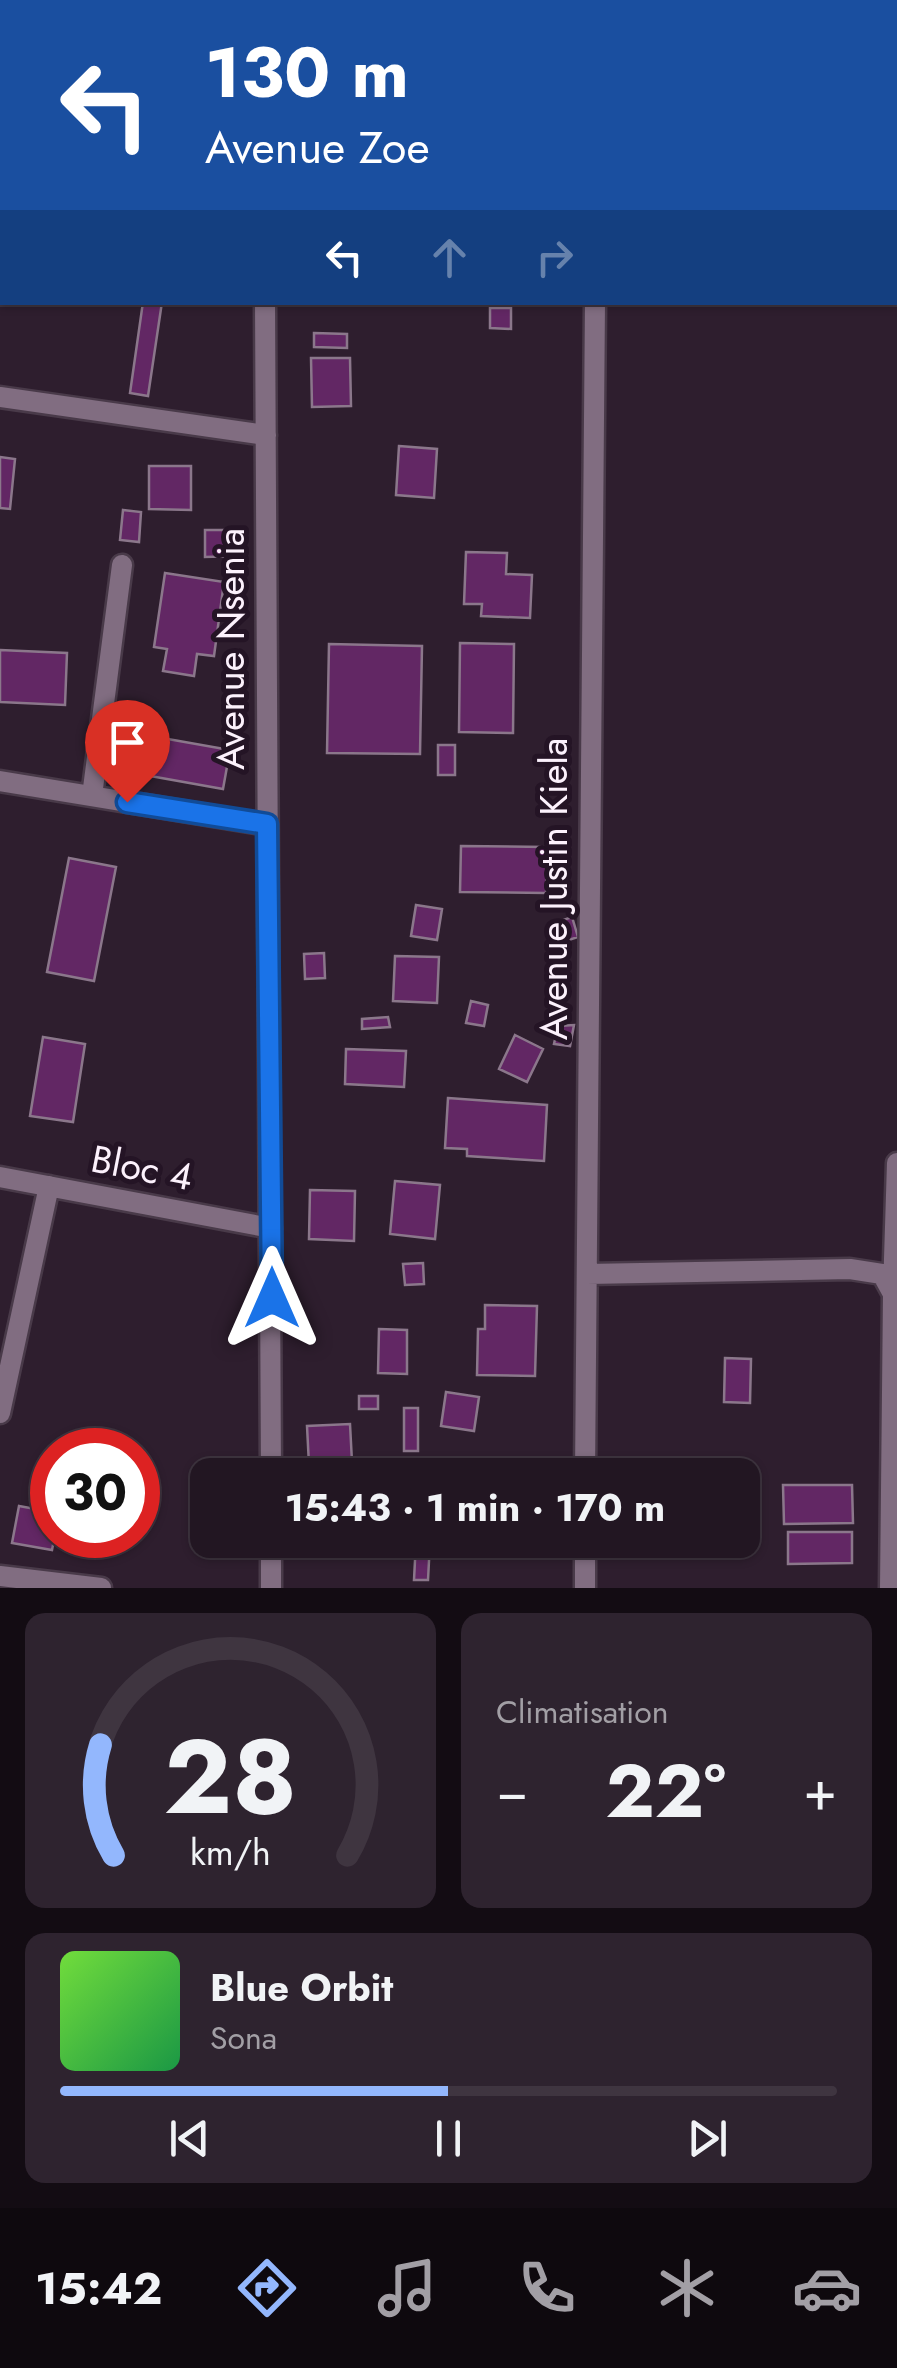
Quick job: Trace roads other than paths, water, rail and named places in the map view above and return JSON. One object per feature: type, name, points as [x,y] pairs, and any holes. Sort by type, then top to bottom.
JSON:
[{"type":"street","name":"Avenue Nsenia","points":[[265,305],[271,1458]]},
{"type":"street","name":"Avenue Justin Kiela","points":[[586,1458],[594,305]]},
{"type":"street","points":[[0,397],[266,436]]},
{"type":"street","points":[[92,796],[122,566]]},
{"type":"street","points":[[0,781],[267,824]]},
{"type":"street","points":[[890,1588],[897,1164]]},
{"type":"street","name":"Bloc 4","points":[[0,1177],[272,1228]]},
{"type":"street","points":[[0,1412],[49,1186]]},
{"type":"street","points":[[587,1274],[850,1269],[882,1274],[893,1294]]},
{"type":"street","points":[[271,1558],[271,1588]]},
{"type":"street","points":[[586,1558],[586,1588]]},
{"type":"street","points":[[0,1576],[101,1588]]}]
